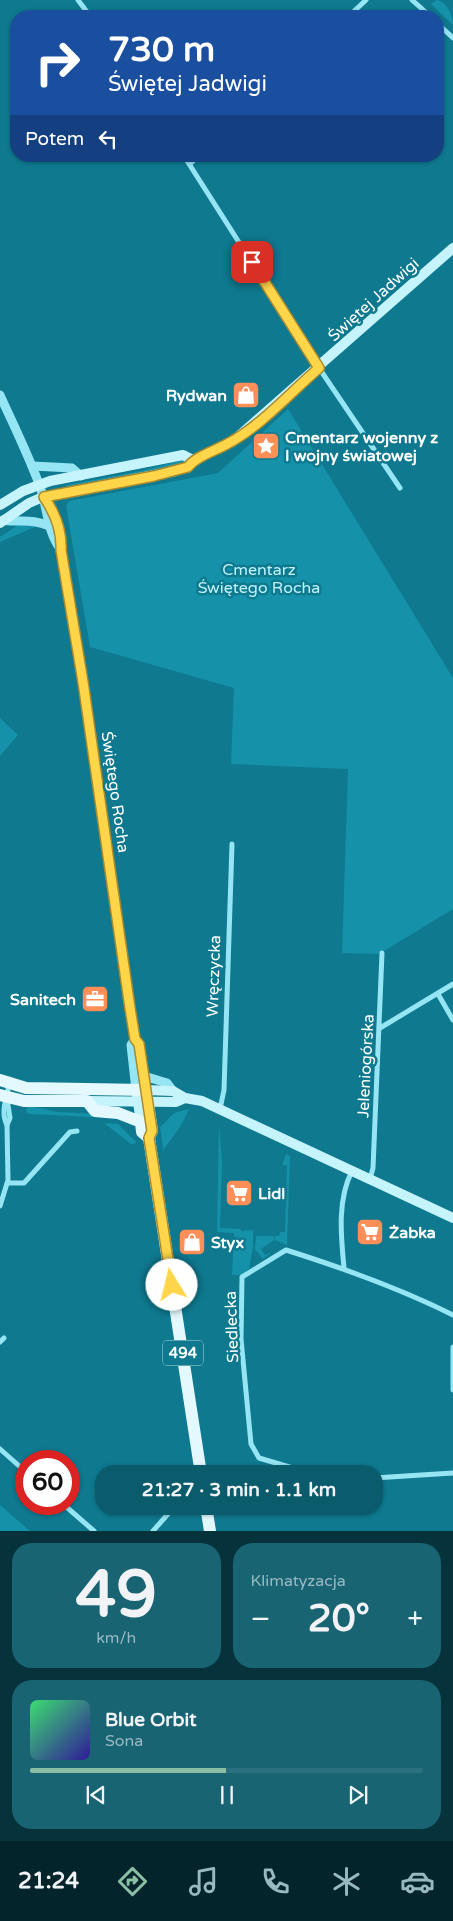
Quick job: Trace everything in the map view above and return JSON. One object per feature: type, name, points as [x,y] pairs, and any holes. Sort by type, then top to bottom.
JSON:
[{"type":"main road","name":"Świętej Jadwigi","points":[[2,522],[44,497],[188,467],[193,460],[205,456],[240,436],[453,248]]},
{"type":"main road","name":"Świętej Jadwigi","points":[[0,505],[39,484],[183,455],[193,460]]},
{"type":"main road","points":[[5,1082],[26,1088],[142,1096],[176,1102],[184,1098]]},
{"type":"main road","points":[[4,1096],[24,1101],[87,1101],[173,1091],[184,1098],[202,1101],[453,1218]]},
{"type":"main road","name":"Świętego Rocha","points":[[142,1096],[142,1132],[149,1138]]},
{"type":"main road","name":"Świętego Rocha","points":[[142,1096],[152,1131],[149,1138],[200,1465]]},
{"type":"main road","points":[[87,1101],[95,1110],[118,1113],[141,1122]]},
{"type":"main road","points":[[207,1515],[210,1531]]},
{"type":"street","points":[[355,10],[366,0]]},
{"type":"street","points":[[412,0],[423,10]]},
{"type":"street","points":[[190,164],[319,368],[400,488]]},
{"type":"street","name":"Świętego Rocha","points":[[0,394],[44,497],[56,516],[61,540],[135,1039],[139,1044],[144,1076],[142,1096]]},
{"type":"street","points":[[32,466],[72,468],[82,476]]},
{"type":"street","name":"Świętego Rocha","points":[[44,497],[45,513],[54,542],[61,550]]},
{"type":"street","points":[[2,522],[16,523],[25,520],[37,520],[49,526]]},
{"type":"street","name":"Wręczycka","points":[[220,1110],[224,1090],[232,844]]},
{"type":"street","name":"Jeleniogórska","points":[[370,1179],[373,1174],[382,953]]},
{"type":"street","points":[[380,1028],[453,984]]},
{"type":"street","points":[[438,994],[453,1020]]},
{"type":"street","name":"Świętego Rocha","points":[[135,1039],[131,1045],[142,1096]]},
{"type":"street","points":[[144,1076],[167,1083],[173,1091]]},
{"type":"street","points":[[5,1082],[1,1111],[2,1118],[7,1125]]},
{"type":"street","points":[[0,1206],[8,1183],[7,1125],[10,1118],[4,1096]]},
{"type":"street","points":[[8,1183],[24,1183],[70,1132],[77,1131]]},
{"type":"street","points":[[344,1268],[340,1232],[345,1190],[352,1171]]},
{"type":"street","name":"Siedlecka","points":[[283,1465],[259,1458],[251,1444],[241,1339],[242,1277],[286,1250],[344,1268],[414,1296],[453,1316]]},
{"type":"street","points":[[453,1348],[453,1390]]},
{"type":"street","points":[[0,1449],[15,1462]]},
{"type":"street","points":[[383,1477],[453,1473]]},
{"type":"street","points":[[75,1515],[94,1531]]},
{"type":"street","points":[[154,1531],[167,1515]]},
{"type":"green space","points":[[437,0],[444,3],[449,10],[453,25],[444,16],[444,10],[437,10],[431,4]]},
{"type":"green space","name":"Cmentarz Świętego Rocha","points":[[288,409],[453,678],[453,909],[379,954],[342,953],[348,769],[231,764],[234,688],[90,647],[66,506],[69,501],[218,473]]},
{"type":"green space","points":[[187,459],[190,462],[166,469],[67,488],[66,485],[140,471]]},
{"type":"green space","points":[[34,523],[35,527],[0,542],[0,537],[18,525]]},
{"type":"green space","points":[[0,718],[18,735],[0,756]]},
{"type":"green space","points":[[27,1105],[57,1112],[114,1115],[114,1118],[29,1114],[26,1112]]},
{"type":"green space","points":[[189,1109],[182,1124],[164,1149],[164,1154],[160,1127],[174,1113]]},
{"type":"green space","points":[[104,1123],[118,1124],[137,1143],[131,1144]]},
{"type":"green space","points":[[219,1123],[222,1163],[220,1228],[241,1229],[241,1231],[253,1230],[253,1247],[249,1269],[241,1275],[232,1275],[234,1233],[217,1232]]},
{"type":"green space","points":[[286,1154],[290,1156],[287,1245],[275,1240],[275,1236],[279,1236],[280,1232],[285,1232],[287,1165],[283,1165],[281,1169]]},
{"type":"green space","points":[[256,1236],[274,1236],[274,1240],[261,1249],[265,1255],[272,1252],[263,1259],[255,1249]]},
{"type":"green space","points":[[0,1505],[30,1531],[0,1531]]},
{"type":"place","name":"Rydwan","points":[[246,395]]},
{"type":"place","name":"Cmentarz wojenny z I wojny światowej","points":[[266,446]]},
{"type":"place","name":"Sanitech","points":[[95,999]]},
{"type":"place","name":"Lidl","points":[[239,1193]]},
{"type":"place","name":"Żabka","points":[[370,1232]]},
{"type":"place","name":"Styx","points":[[192,1242]]},
{"type":"route","points":[[172,1285],[149,1138],[152,1131],[151,1124],[139,1044],[135,1039],[130,1008],[61,540],[56,516],[44,497],[154,476],[188,467],[193,460],[205,456],[240,436],[319,368],[252,262]]}]
